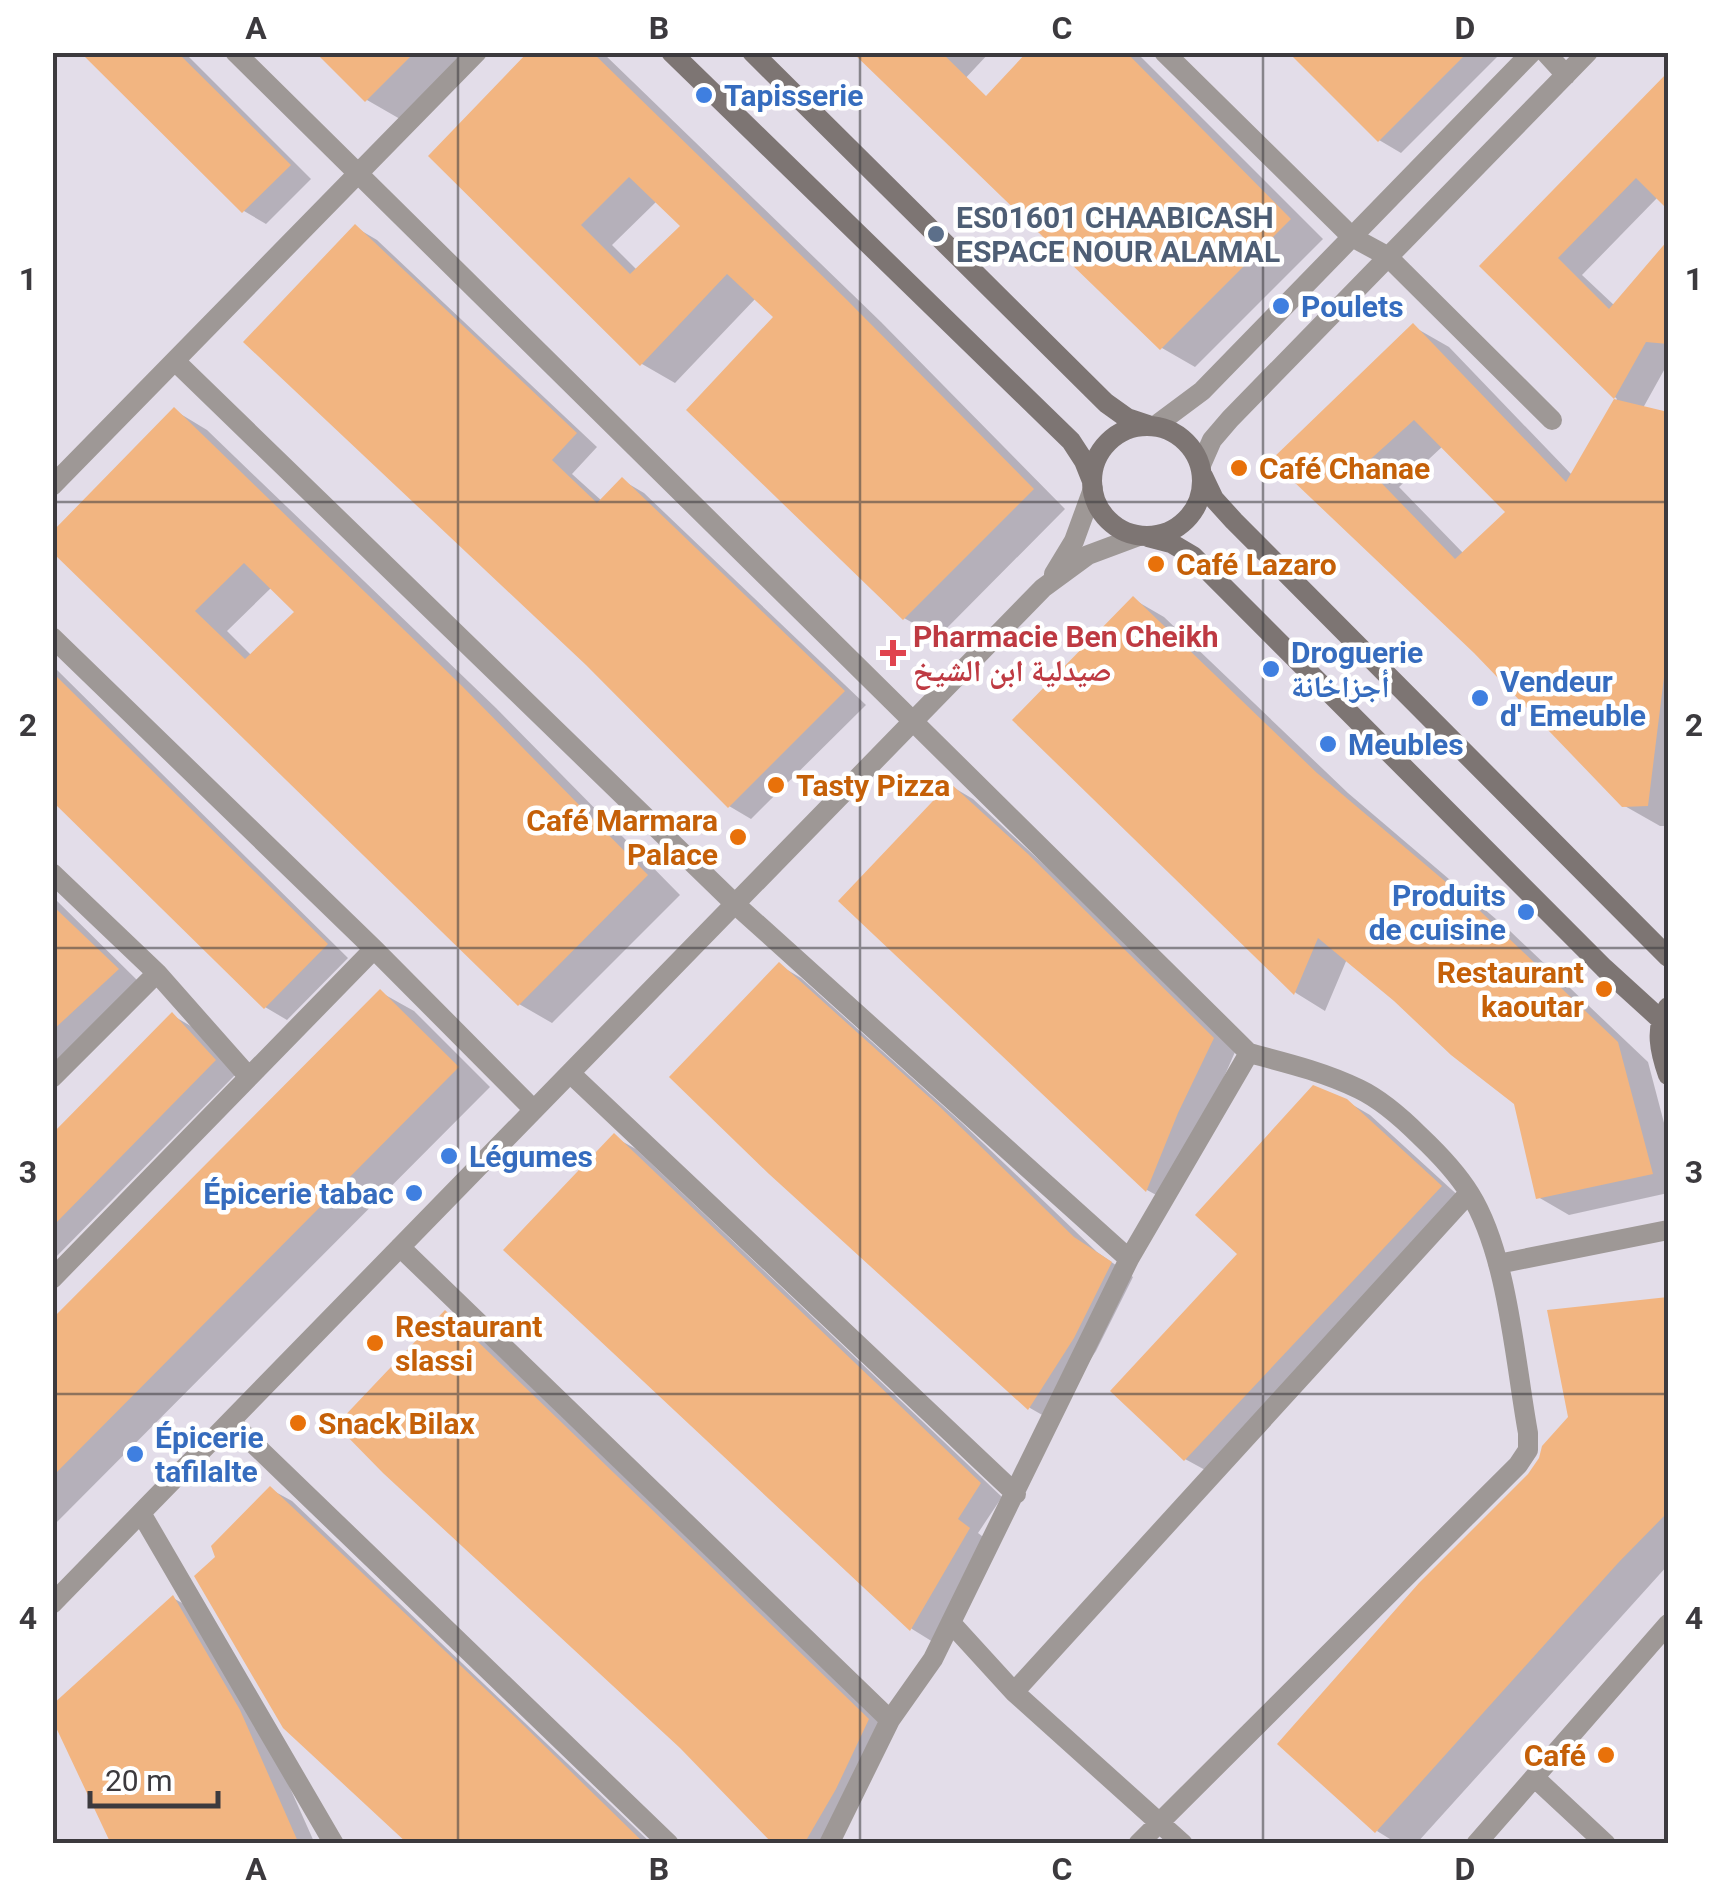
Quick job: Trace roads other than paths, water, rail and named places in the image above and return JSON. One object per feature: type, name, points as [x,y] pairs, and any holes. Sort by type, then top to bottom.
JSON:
[{"type":"street","points":[[234,52],[1250,1053],[1320,1072],[1362,1090],[1399,1115],[1436,1151],[1470,1193],[1498,1264],[1528,1450],[1138,1844]]},
{"type":"street","points":[[52,486],[478,52]]},
{"type":"street","points":[[671,52],[1070,441],[1084,461],[1098,506],[1108,520],[1122,530],[1171,543],[1193,556],[1604,968],[1664,1013],[1659,1045],[1668,1075]]},
{"type":"street","points":[[752,52],[1106,402],[1127,418],[1184,438],[1214,499],[1234,521],[1668,958]]},
{"type":"street","points":[[1164,52],[1352,237],[1387,256],[1552,420]]},
{"type":"street","points":[[1043,588],[1074,541],[1099,453],[1108,442],[1120,432],[1152,425],[1202,391],[1532,52]]},
{"type":"street","points":[[1545,52],[1566,75]]},
{"type":"street","points":[[52,1604],[1043,588],[1088,555],[1143,536],[1163,534],[1188,518],[1197,506],[1212,440],[1230,419],[1588,52]]},
{"type":"street","points":[[176,361],[735,904],[1129,1259]]},
{"type":"street","points":[[52,638],[374,949],[534,1110]]},
{"type":"street","points":[[52,874],[157,973],[249,1076]]},
{"type":"street","points":[[52,1278],[374,949]]},
{"type":"street","points":[[52,1078],[157,973]]},
{"type":"street","points":[[830,1844],[890,1720],[933,1659],[1129,1259],[1250,1053]]},
{"type":"street","points":[[570,1073],[1016,1494]]},
{"type":"street","points":[[1014,1692],[1470,1193]]},
{"type":"street","points":[[1498,1264],[1668,1230]]},
{"type":"street","points":[[400,1248],[890,1720]]},
{"type":"street","points":[[230,1422],[669,1844]]},
{"type":"street","points":[[141,1513],[334,1844]]},
{"type":"street","points":[[951,1623],[1014,1692],[1183,1844]]},
{"type":"street","points":[[1476,1844],[1668,1624]]},
{"type":"street","points":[[1535,1778],[1606,1844]]},
{"type":"place","name":"Tapisserie","points":[[704,95]]},
{"type":"place","name":"ES01601 CHAABICASH ESPACE NOUR ALAMAL","points":[[936,234]]},
{"type":"place","name":"Poulets","points":[[1281,306]]},
{"type":"place","name":"Café Chanae","points":[[1239,468]]},
{"type":"place","name":"Café Lazaro","points":[[1156,564]]},
{"type":"place","name":"Pharmacie Ben Cheikh صيدلية ابن الشيخ","points":[[893,653]]},
{"type":"place","name":"Droguerie أجزاخانة","points":[[1271,669]]},
{"type":"place","name":"Vendeur d' Emeuble","points":[[1480,698]]},
{"type":"place","name":"Meubles","points":[[1328,744]]},
{"type":"place","name":"Tasty Pizza","points":[[776,785]]},
{"type":"place","name":"Café Marmara Palace","points":[[738,837]]},
{"type":"place","name":"Produits de cuisine","points":[[1526,912]]},
{"type":"place","name":"Restaurant kaoutar","points":[[1604,989]]},
{"type":"place","name":"Légumes","points":[[449,1156]]},
{"type":"place","name":"Épicerie tabac","points":[[414,1193]]},
{"type":"place","name":"Restaurant slassi","points":[[375,1343]]},
{"type":"place","name":"Snack Bilax","points":[[298,1423]]},
{"type":"place","name":"Épicerie tafilalte","points":[[135,1454]]},
{"type":"place","name":"Café","points":[[1606,1755]]}]
